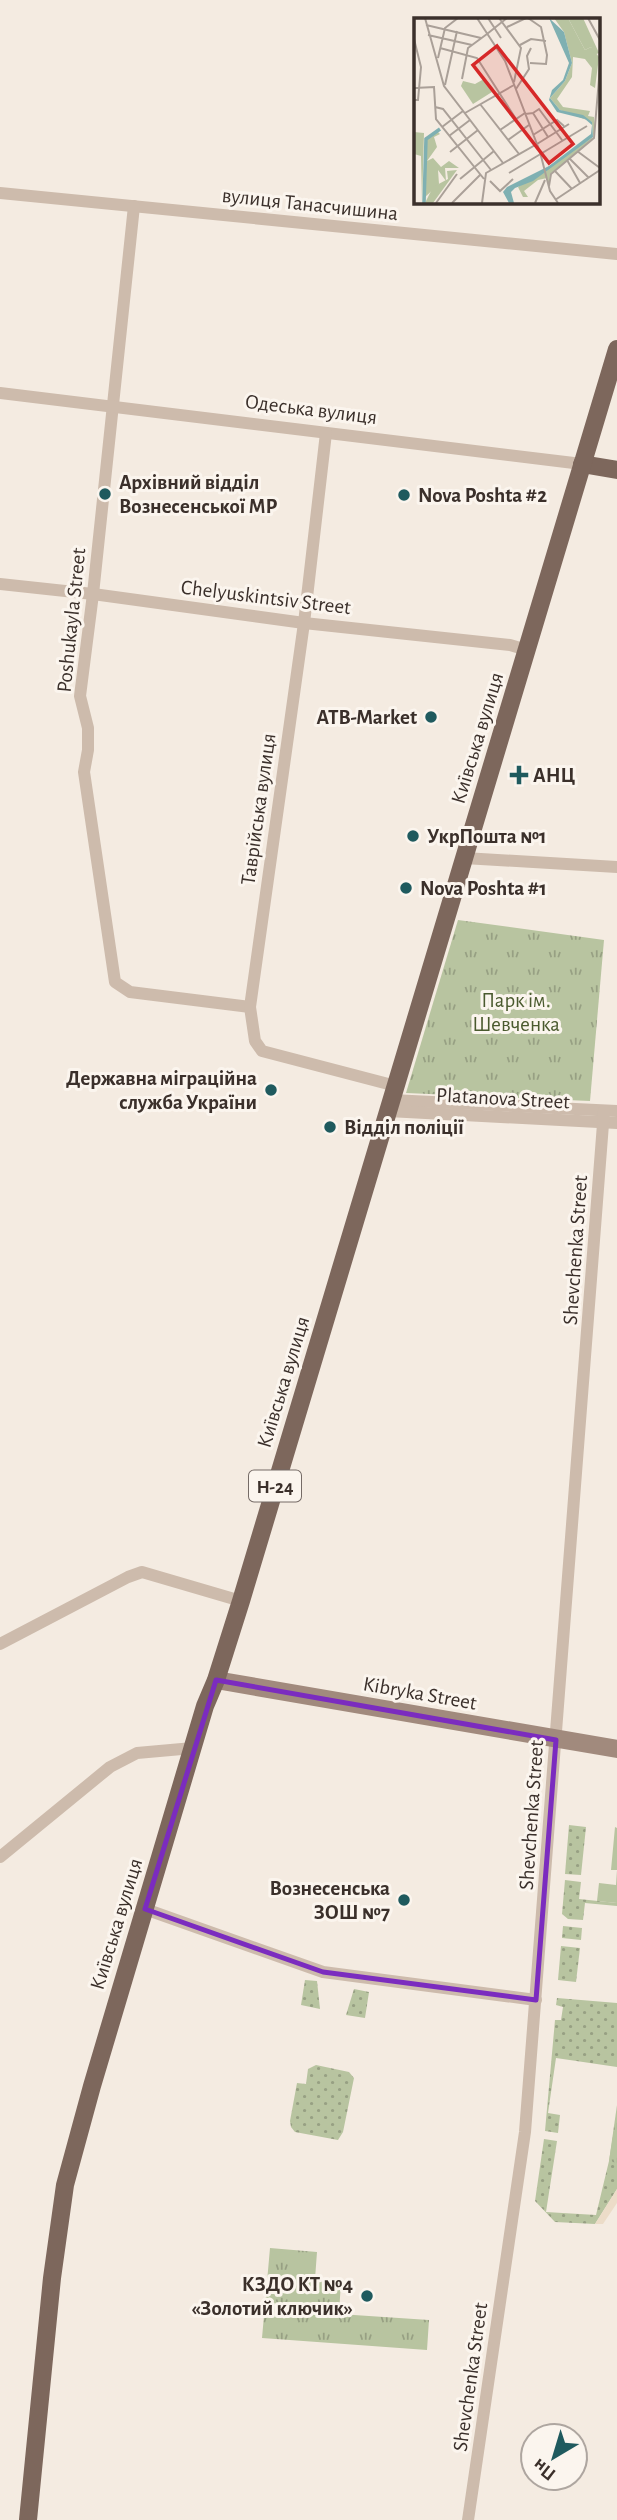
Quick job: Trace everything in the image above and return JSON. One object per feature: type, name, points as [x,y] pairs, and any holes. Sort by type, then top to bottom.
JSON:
[{"type":"main road","name":"Київська вулиця","points":[[28,2520],[52,2278],[65,2185],[205,1706],[241,1601],[617,349]]},
{"type":"main road","name":"Одеська вулиця","points":[[582,464],[617,470]]},
{"type":"main road","name":"Kibryka Street","points":[[216,1680],[617,1749]]},
{"type":"street","name":"вулиця Танасчишина","points":[[0,193],[617,254]]},
{"type":"street","name":"Poshukayla Street","points":[[134,206],[80,696],[88,728],[84,772],[114,982],[130,992],[250,1007]]},
{"type":"street","name":"Одеська вулиця","points":[[0,393],[582,464]]},
{"type":"street","name":"Таврійська вулиця","points":[[326,433],[304,623],[250,1007],[255,1041],[262,1052],[392,1099]]},
{"type":"street","name":"Chelyuskintsiv Street","points":[[0,584],[304,623],[510,645],[527,650]]},
{"type":"street","points":[[464,858],[617,867]]},
{"type":"street","name":"Platanova Street","points":[[392,1099],[611,1117]]},
{"type":"street","name":"Shevchenka Street","points":[[468,2520],[525,2132],[556,1740],[611,1117]]},
{"type":"street","points":[[0,1643],[128,1577],[142,1573],[241,1601]]},
{"type":"street","points":[[0,1857],[110,1767],[137,1753],[193,1748]]},
{"type":"street","points":[[145,1909],[323,1972],[536,2000]]},
{"type":"highlighted area","points":[[216,1680],[556,1740],[536,2000],[323,1972],[145,1909]]},
{"type":"green space","name":"Парк ім. Шевченка","points":[[458,920],[604,940],[590,1101],[406,1093]]},
{"type":"green space","points":[[569,1825],[586,1827],[581,1875],[565,1874]]},
{"type":"green space","points":[[615,1827],[617,1870],[611,1870]]},
{"type":"green space","points":[[617,1870],[617,1903],[597,1901],[599,1883],[616,1885]]},
{"type":"green space","points":[[565,1880],[581,1882],[579,1899],[617,1903],[617,1906],[585,1903],[583,1920],[568,1919],[562,1914]]},
{"type":"green space","points":[[563,1926],[582,1928],[581,1940],[562,1938]]},
{"type":"green space","points":[[561,1946],[580,1948],[576,1982],[558,1980]]},
{"type":"green space","points":[[305,1980],[317,1981],[320,2009],[301,2005]]},
{"type":"green space","points":[[354,1989],[369,1992],[365,2018],[346,2015]]},
{"type":"green space","points":[[557,1998],[617,2003],[617,2067],[556,2058],[548,2113],[560,2115],[558,2133],[545,2131],[555,2020],[561,2020],[563,2007],[556,2005]]},
{"type":"green space","points":[[316,2065],[349,2072],[354,2078],[343,2132],[338,2140],[295,2132],[291,2127],[297,2083],[306,2084],[308,2069]]},
{"type":"green space","points":[[617,2105],[617,2163],[609,2161]]},
{"type":"green space","points":[[617,2111],[617,2189],[595,2224],[555,2222],[535,2201],[544,2139],[557,2141],[546,2212],[596,2215]]},
{"type":"green space","points":[[270,2248],[317,2252],[315,2279],[341,2281],[339,2314],[429,2320],[427,2350],[262,2338]]},
{"type":"shaded area","points":[[617,2189],[617,2203],[603,2224],[595,2224]]},
{"type":"place","name":"Архівний відділ Вознесенської МР","points":[[105,494]]},
{"type":"place","name":"Nova Poshta #2","points":[[404,495]]},
{"type":"place","name":"ATB-Market","points":[[431,717]]},
{"type":"place","name":"АНЦ","points":[[519,775]]},
{"type":"place","name":"УкрПошта №1","points":[[413,836]]},
{"type":"place","name":"Nova Poshta #1","points":[[406,888]]},
{"type":"place","name":"Державна міграційна служба України","points":[[271,1090]]},
{"type":"place","name":"Відділ поліції","points":[[330,1127]]},
{"type":"place","name":"Вознесенська ЗОШ №7","points":[[404,1900]]},
{"type":"place","name":"КЗДО КТ №4 «Золотий ключик»","points":[[367,2296]]}]
